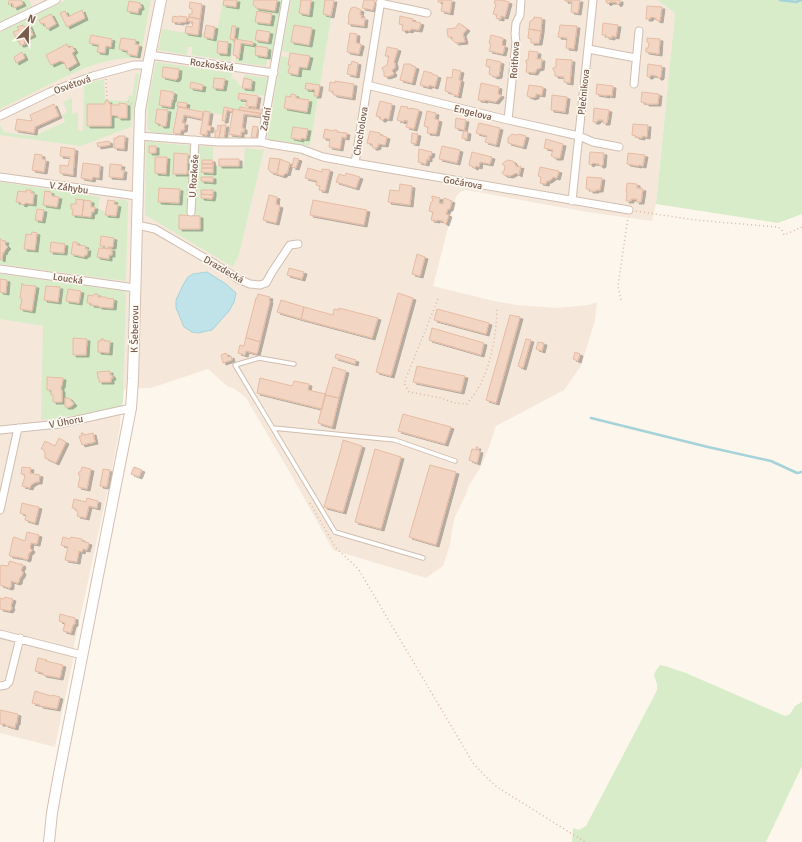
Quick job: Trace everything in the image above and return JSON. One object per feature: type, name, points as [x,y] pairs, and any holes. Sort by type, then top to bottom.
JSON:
[{"type":"street","points":[[0,27],[56,0]]},
{"type":"street","name":"K Šeberovu","points":[[49,842],[58,779],[131,408],[140,110],[161,0]]},
{"type":"street","name":"Zadní","points":[[139,136],[218,142],[261,142],[286,0]]},
{"type":"street","name":"Roithova","points":[[508,120],[516,42],[516,23],[520,16],[521,0]]},
{"type":"street","name":"Plečnikova","points":[[572,201],[593,0]]},
{"type":"street","name":"Chocholova","points":[[261,142],[355,163],[380,2],[427,13]]},
{"type":"street","points":[[634,84],[639,31]]},
{"type":"street","points":[[588,49],[636,58]]},
{"type":"street","name":"Rozkošská","points":[[150,55],[274,72]]},
{"type":"street","name":"Osvětová","points":[[0,116],[50,92],[93,76],[134,65],[148,65]]},
{"type":"street","name":"Engelova","points":[[367,85],[579,136]]},
{"type":"street","points":[[579,136],[593,142],[619,147]]},
{"type":"street","name":"U Rozkoše","points":[[191,212],[195,140]]},
{"type":"street","name":"Gočárova","points":[[355,163],[629,210]]},
{"type":"street","name":"V Záhybu","points":[[0,177],[138,196]]},
{"type":"street","name":"Drazdecká","points":[[137,225],[155,229],[238,279],[260,286],[266,283],[290,245],[298,244]]},
{"type":"street","name":"Loucká","points":[[0,269],[135,288]]},
{"type":"street","name":"V Úhoru","points":[[0,430],[59,424],[131,408]]},
{"type":"street","points":[[0,510],[18,428]]},
{"type":"street","points":[[0,634],[82,655]]},
{"type":"street","points":[[0,686],[6,685],[9,682],[20,638]]},
{"type":"lane","points":[[294,364],[260,358],[235,365],[335,532],[423,558]]},
{"type":"lane","points":[[273,428],[395,440],[455,461]]},
{"type":"path","points":[[106,78],[107,101]]},
{"type":"path","points":[[128,101],[135,106]]},
{"type":"path","points":[[621,300],[618,286],[629,210],[695,220],[778,227],[781,228],[784,234],[802,228]]},
{"type":"path","points":[[438,299],[404,383],[408,392],[441,398],[455,403],[467,404],[483,379],[496,333],[497,309]]},
{"type":"path","points":[[308,498],[336,548],[358,570],[473,763],[497,787],[585,842]]},
{"type":"shaded area","points":[[0,0],[657,0],[675,13],[656,204],[652,221],[587,212],[466,190],[460,192],[456,197],[433,286],[517,305],[556,308],[588,305],[597,302],[595,320],[581,366],[564,390],[496,426],[479,470],[469,485],[455,517],[450,545],[443,566],[426,578],[333,550],[246,398],[233,388],[227,386],[208,369],[151,388],[124,389],[123,402],[121,406],[120,427],[112,470],[74,646],[73,660],[55,747],[0,733]]},
{"type":"green space","points":[[0,0],[29,0],[32,6],[0,22]]},
{"type":"green space","points":[[66,0],[151,0],[140,58],[116,59],[94,64],[0,109],[0,32]]},
{"type":"green space","points":[[223,0],[282,0],[271,60],[267,60],[266,66],[236,62],[241,43],[252,45],[253,42],[235,39],[236,26],[233,26],[230,39],[234,42],[231,61],[192,55],[192,47],[188,47],[187,55],[158,50],[162,29],[198,35],[205,32],[204,37],[213,39],[215,27],[218,27]]},
{"type":"green space","points":[[291,0],[334,0],[320,85],[306,84],[305,89],[315,90],[314,96],[318,96],[310,146],[267,140],[281,56],[290,58],[287,61],[290,65],[288,73],[298,75],[299,67],[307,68],[310,57],[282,51]]},
{"type":"green space","points":[[657,0],[802,0],[802,214],[778,223],[656,204],[675,13]]},
{"type":"green space","points":[[156,62],[232,73],[231,79],[235,79],[242,88],[250,89],[252,80],[244,78],[245,75],[269,78],[265,96],[239,92],[238,98],[247,100],[246,106],[240,107],[239,110],[224,107],[223,115],[186,108],[187,103],[178,102],[172,134],[151,132],[147,127],[148,102]]},
{"type":"green space","points":[[136,72],[139,75],[131,127],[81,146],[0,135],[0,125],[4,132],[32,136],[65,122],[62,115],[67,112],[63,102],[72,98],[72,114],[78,112],[78,130],[83,131],[84,84],[104,79],[105,100],[128,101],[129,95],[132,96]]},
{"type":"green space","points":[[146,141],[213,147],[213,160],[202,160],[202,172],[212,172],[213,166],[244,166],[245,148],[264,150],[239,254],[233,267],[145,215]]},
{"type":"green space","points":[[0,182],[100,197],[98,209],[103,210],[105,215],[116,216],[118,205],[114,204],[115,199],[126,200],[128,203],[126,280],[0,264]]},
{"type":"green space","points":[[0,274],[123,291],[126,294],[123,402],[121,406],[90,414],[41,420],[43,326],[0,319]]},
{"type":"green space","points":[[660,665],[686,673],[785,716],[790,714],[795,706],[802,702],[802,766],[766,842],[572,842],[573,828],[579,830],[586,826],[657,690],[654,675]]},
{"type":"water","points":[[207,272],[226,284],[236,293],[234,302],[229,311],[212,330],[198,333],[192,332],[184,327],[176,308],[176,300],[188,277],[193,274]]},
{"type":"building","points":[[10,0],[21,0],[23,4],[14,8],[12,3],[9,5],[8,2]]},
{"type":"building","points":[[224,0],[237,0],[236,7],[223,5]]},
{"type":"building","points":[[254,0],[277,0],[275,11],[256,8],[253,4]]},
{"type":"building","points":[[301,0],[311,0],[309,15],[299,13]]},
{"type":"building","points":[[325,0],[334,0],[331,16],[323,14]]},
{"type":"building","points":[[364,0],[375,1],[373,10],[362,8]]},
{"type":"building","points":[[438,0],[452,0],[450,13],[441,11],[443,2],[438,2]]},
{"type":"building","points":[[495,0],[509,2],[505,17],[501,16],[501,19],[496,18],[497,15],[493,14],[496,4],[494,3]]},
{"type":"building","points":[[565,0],[580,0],[578,13],[571,12],[572,2]]},
{"type":"building","points":[[606,0],[620,0],[620,3],[618,5],[616,2],[610,2],[608,4]]},
{"type":"building","points":[[129,1],[140,3],[141,8],[139,8],[138,13],[127,11]]},
{"type":"building","points":[[190,2],[202,4],[200,19],[189,17],[189,14],[192,14],[192,9],[189,8]]},
{"type":"building","points":[[647,6],[662,7],[660,21],[651,17],[650,19],[646,19]]},
{"type":"building","points":[[355,7],[361,10],[361,18],[365,18],[364,26],[348,24],[348,17],[351,8]]},
{"type":"building","points":[[82,10],[85,18],[67,27],[60,13],[65,11],[68,17]]},
{"type":"building","points":[[257,11],[272,14],[270,24],[255,22]]},
{"type":"building","points":[[51,14],[56,24],[47,29],[44,23],[41,24],[39,20]]},
{"type":"building","points":[[173,16],[187,17],[186,22],[172,22]]},
{"type":"building","points":[[400,16],[413,19],[412,21],[421,23],[419,30],[411,29],[410,31],[403,31],[403,25],[399,24]]},
{"type":"building","points":[[189,17],[200,19],[198,35],[185,33],[186,26],[192,27],[193,22],[188,21]]},
{"type":"building","points":[[534,17],[542,18],[541,31],[529,29],[530,21],[533,20]]},
{"type":"building","points":[[459,23],[467,29],[463,34],[465,42],[456,43],[452,40],[452,37],[448,37],[447,29],[455,28]]},
{"type":"building","points":[[603,23],[618,25],[616,37],[612,36],[612,38],[602,35]]},
{"type":"building","points":[[23,25],[24,27],[29,25],[33,35],[24,39],[25,44],[20,45],[13,32],[19,30],[17,27]]},
{"type":"building","points":[[206,25],[215,27],[213,39],[204,37]]},
{"type":"building","points":[[294,25],[312,28],[309,45],[291,42]]},
{"type":"building","points":[[560,25],[577,26],[574,49],[566,48],[567,38],[558,37]]},
{"type":"building","points":[[232,26],[236,26],[234,40],[230,39]]},
{"type":"building","points":[[529,29],[541,31],[539,43],[531,43],[531,39],[528,38]]},
{"type":"building","points":[[257,30],[270,32],[268,42],[255,40]]},
{"type":"building","points":[[350,33],[357,34],[356,43],[361,44],[359,54],[347,52]]},
{"type":"building","points":[[91,35],[112,39],[111,47],[106,46],[105,53],[97,52],[99,45],[89,43]]},
{"type":"building","points":[[491,35],[503,38],[502,45],[505,46],[503,54],[489,51]]},
{"type":"building","points":[[121,38],[136,40],[135,44],[139,45],[137,56],[127,54],[128,51],[119,49]]},
{"type":"building","points":[[647,38],[660,39],[659,54],[646,52],[646,48],[648,48],[649,43],[647,42]]},
{"type":"building","points":[[235,39],[253,42],[253,45],[241,43],[239,58],[236,58],[237,56],[233,55]]},
{"type":"building","points":[[218,41],[228,42],[227,54],[217,53]]},
{"type":"building","points":[[67,44],[69,48],[72,46],[75,51],[72,53],[77,63],[67,69],[64,62],[60,61],[51,65],[46,55]]},
{"type":"building","points":[[256,46],[268,48],[267,57],[255,55]]},
{"type":"building","points":[[387,47],[398,49],[394,62],[395,68],[392,71],[394,73],[393,75],[387,77],[384,76],[382,68],[387,65],[389,56],[385,56]]},
{"type":"building","points":[[529,51],[538,52],[537,59],[542,59],[541,68],[537,69],[535,73],[526,72],[526,60],[528,60]]},
{"type":"building","points":[[22,52],[25,58],[16,63],[14,57]]},
{"type":"building","points":[[290,53],[310,56],[307,68],[299,67],[298,75],[288,73]]},
{"type":"building","points":[[487,59],[501,62],[499,76],[495,77],[489,74],[490,67],[486,66]]},
{"type":"building","points":[[556,59],[572,60],[570,83],[564,82],[564,77],[555,76],[553,68],[556,67]]},
{"type":"building","points":[[352,61],[358,63],[356,76],[347,74],[349,64],[351,65]]},
{"type":"building","points":[[404,64],[411,64],[412,66],[416,67],[412,83],[400,80]]},
{"type":"building","points":[[648,64],[662,66],[660,78],[651,75],[650,77],[647,76]]},
{"type":"building","points":[[163,67],[179,69],[178,78],[176,80],[162,77]]},
{"type":"building","points":[[453,69],[461,71],[458,96],[445,91],[447,77],[452,78]]},
{"type":"building","points":[[424,71],[438,76],[435,87],[420,85]]},
{"type":"building","points":[[214,78],[225,79],[223,89],[213,88]]},
{"type":"building","points":[[244,78],[252,80],[251,89],[242,88]]},
{"type":"building","points":[[335,81],[354,84],[352,98],[334,95],[333,91],[329,91],[330,82],[335,83]]},
{"type":"building","points":[[191,82],[203,85],[202,90],[190,88]]},
{"type":"building","points":[[306,83],[320,85],[318,96],[314,96],[315,90],[305,89]]},
{"type":"building","points":[[481,83],[499,87],[498,94],[501,96],[496,102],[478,100]]},
{"type":"building","points":[[597,84],[613,86],[612,96],[596,94]]},
{"type":"building","points":[[529,85],[543,87],[542,95],[536,94],[536,97],[533,98],[527,96]]},
{"type":"building","points":[[161,90],[174,93],[171,107],[159,105]]},
{"type":"building","points":[[642,92],[659,94],[658,104],[646,104],[641,102]]},
{"type":"building","points":[[239,93],[258,96],[256,107],[246,106],[247,100],[238,99]]},
{"type":"building","points":[[291,94],[296,95],[296,98],[309,100],[307,112],[284,108],[286,96],[291,97]]},
{"type":"building","points":[[552,95],[567,97],[565,112],[551,110]]},
{"type":"building","points":[[105,101],[109,101],[109,104],[111,104],[111,126],[87,126],[87,104],[105,104]]},
{"type":"building","points":[[380,101],[392,104],[389,119],[385,118],[381,120],[380,117],[376,116]]},
{"type":"building","points":[[178,102],[187,103],[186,108],[177,106]]},
{"type":"building","points":[[119,103],[127,104],[127,118],[118,118],[118,116],[111,115],[111,105],[119,105]]},
{"type":"building","points":[[54,104],[59,116],[35,127],[34,133],[15,130],[17,119],[32,121],[30,115]]},
{"type":"building","points":[[401,106],[419,110],[414,129],[406,127],[408,121],[404,120],[404,122],[397,120]]},
{"type":"building","points":[[178,107],[203,112],[202,119],[184,115],[182,123],[185,123],[184,130],[181,130],[180,134],[173,133]]},
{"type":"building","points":[[224,107],[233,109],[233,112],[227,110],[225,121],[222,121]]},
{"type":"building","points":[[240,107],[263,110],[262,114],[239,110]]},
{"type":"building","points":[[594,108],[609,110],[607,123],[603,123],[603,120],[593,122]]},
{"type":"building","points":[[157,109],[168,110],[166,126],[161,126],[160,124],[155,123]]},
{"type":"building","points":[[233,109],[260,113],[260,116],[244,114],[242,128],[244,128],[244,132],[241,132],[241,136],[229,134]]},
{"type":"building","points":[[204,111],[210,112],[208,125],[211,126],[210,131],[207,130],[207,135],[200,134]]},
{"type":"building","points":[[427,111],[436,113],[435,119],[439,120],[436,134],[427,133],[428,127],[424,126]]},
{"type":"building","points":[[456,118],[466,120],[464,131],[468,132],[467,139],[462,138],[464,130],[455,128]]},
{"type":"building","points":[[479,123],[500,128],[496,145],[485,142],[487,136],[476,133]]},
{"type":"building","points":[[633,124],[648,125],[647,137],[642,136],[642,138],[632,135]]},
{"type":"building","points":[[218,125],[221,126],[219,138],[215,138],[215,130],[217,131]]},
{"type":"building","points":[[221,125],[226,125],[224,139],[219,138]]},
{"type":"building","points":[[253,126],[258,127],[256,138],[251,137]]},
{"type":"building","points":[[293,127],[308,129],[306,139],[301,138],[301,140],[291,138]]},
{"type":"building","points":[[325,129],[347,133],[346,138],[342,137],[340,149],[329,147],[330,139],[323,138]]},
{"type":"building","points":[[370,131],[380,133],[380,135],[387,137],[385,145],[378,144],[378,147],[373,148],[372,144],[367,143]]},
{"type":"building","points":[[412,133],[418,134],[416,144],[411,143]]},
{"type":"building","points":[[512,134],[526,136],[523,147],[508,143],[508,138]]},
{"type":"building","points":[[118,136],[125,136],[124,149],[114,148],[114,138],[117,138]]},
{"type":"building","points":[[546,139],[563,144],[560,158],[554,158],[551,156],[553,150],[544,148]]},
{"type":"building","points":[[109,141],[110,145],[98,147],[97,143]]},
{"type":"building","points":[[149,146],[156,146],[156,153],[149,153]]},
{"type":"building","points":[[442,146],[460,150],[457,163],[439,159]]},
{"type":"building","points":[[61,147],[75,149],[73,175],[60,173],[60,165],[68,166],[70,157],[60,156]]},
{"type":"building","points":[[419,149],[432,152],[431,156],[429,156],[429,160],[427,159],[426,164],[418,162]]},
{"type":"building","points":[[472,152],[492,157],[490,164],[480,162],[479,167],[476,166],[475,168],[469,165]]},
{"type":"building","points":[[590,152],[604,153],[602,166],[593,163],[591,165],[589,164]]},
{"type":"building","points":[[174,153],[188,154],[187,174],[173,174]]},
{"type":"building","points":[[628,153],[645,155],[643,166],[627,164]]},
{"type":"building","points":[[35,154],[42,155],[42,159],[46,160],[44,172],[32,170]]},
{"type":"building","points":[[155,157],[167,157],[166,174],[155,173]]},
{"type":"building","points":[[270,158],[280,159],[277,174],[270,172],[268,169]]},
{"type":"building","points":[[294,158],[299,159],[296,168],[292,167]]},
{"type":"building","points":[[219,159],[239,159],[239,166],[219,166]]},
{"type":"building","points":[[280,159],[290,163],[287,174],[286,173],[283,176],[277,174]]},
{"type":"building","points":[[202,160],[212,160],[213,164],[202,164]]},
{"type":"building","points":[[507,160],[513,161],[517,167],[521,166],[519,175],[516,173],[510,176],[504,175],[502,172],[504,171],[505,166],[502,164]]},
{"type":"building","points":[[83,163],[100,165],[99,178],[93,177],[92,180],[81,178]]},
{"type":"building","points":[[110,164],[122,165],[121,170],[124,170],[123,178],[109,177]]},
{"type":"building","points":[[202,164],[213,164],[213,168],[202,168]]},
{"type":"building","points":[[540,167],[559,171],[557,178],[553,177],[547,181],[546,184],[540,183],[541,177],[538,176]]},
{"type":"building","points":[[202,168],[213,168],[213,173],[201,172]]},
{"type":"building","points":[[308,168],[322,172],[322,169],[330,170],[325,191],[319,190],[320,186],[316,185],[317,181],[305,178]]},
{"type":"building","points":[[346,173],[360,177],[356,188],[336,182],[339,174],[345,176]]},
{"type":"building","points":[[201,177],[213,177],[213,182],[201,181]]},
{"type":"building","points":[[587,177],[602,178],[600,190],[590,191],[590,189],[586,189]]},
{"type":"building","points":[[627,183],[637,184],[637,188],[643,189],[641,202],[636,202],[637,199],[626,201]]},
{"type":"building","points":[[400,184],[412,186],[410,205],[388,202],[390,190],[399,191]]},
{"type":"building","points":[[159,188],[180,189],[179,203],[158,202]]},
{"type":"building","points":[[26,190],[31,190],[31,193],[34,193],[33,204],[25,203],[24,205],[20,202],[16,202],[18,191],[26,192]]},
{"type":"building","points":[[201,190],[213,190],[213,195],[201,194]]},
{"type":"building","points":[[45,191],[51,192],[52,196],[59,197],[57,207],[43,205]]},
{"type":"building","points":[[201,194],[213,195],[212,199],[201,198]]},
{"type":"building","points":[[269,195],[277,197],[276,204],[280,206],[276,223],[263,220]]},
{"type":"building","points":[[432,196],[440,198],[439,203],[443,204],[444,198],[452,201],[450,209],[448,209],[446,214],[449,215],[446,224],[443,221],[431,220],[433,212],[429,211],[433,199]]},
{"type":"building","points":[[76,199],[84,200],[82,216],[72,215],[73,209],[71,209],[71,204],[76,204]]},
{"type":"building","points":[[84,200],[91,201],[91,207],[95,207],[91,217],[82,216]]},
{"type":"building","points":[[108,200],[115,201],[114,204],[118,205],[116,216],[105,215]]},
{"type":"building","points":[[313,200],[367,210],[364,225],[310,215]]},
{"type":"building","points":[[37,209],[44,210],[42,221],[35,220]]},
{"type":"building","points":[[179,215],[200,216],[200,229],[179,229]]},
{"type":"building","points":[[32,232],[37,233],[35,250],[24,249],[26,234],[31,235]]},
{"type":"building","points":[[101,236],[114,238],[113,247],[108,247],[107,249],[105,246],[100,246]]},
{"type":"building","points":[[0,238],[3,241],[6,241],[5,244],[8,247],[4,253],[3,252],[2,260],[0,259]]},
{"type":"building","points":[[51,242],[65,244],[64,253],[50,252]]},
{"type":"building","points":[[73,242],[77,242],[77,245],[86,246],[85,249],[88,249],[87,255],[84,257],[71,254]]},
{"type":"building","points":[[99,248],[112,249],[112,255],[109,255],[109,259],[97,257]]},
{"type":"building","points":[[417,254],[425,257],[420,276],[412,274]]},
{"type":"building","points":[[289,268],[304,272],[302,279],[287,275]]},
{"type":"building","points":[[0,279],[7,280],[6,293],[0,292]]},
{"type":"building","points":[[22,283],[23,285],[36,286],[32,311],[20,309],[22,299],[20,298]]},
{"type":"building","points":[[46,286],[60,287],[58,302],[44,300]]},
{"type":"building","points":[[68,289],[81,291],[79,303],[66,301]]},
{"type":"building","points":[[398,293],[413,298],[391,376],[376,372]]},
{"type":"building","points":[[94,294],[98,294],[98,297],[114,299],[113,308],[99,307],[91,305],[91,303],[87,303],[88,295],[93,296]]},
{"type":"building","points":[[258,294],[270,297],[260,342],[246,337]]},
{"type":"building","points":[[281,300],[304,307],[301,319],[277,312]]},
{"type":"building","points":[[304,307],[333,315],[334,309],[339,310],[339,308],[378,318],[372,338],[301,319]]},
{"type":"building","points":[[437,309],[489,323],[486,334],[434,320]]},
{"type":"building","points":[[510,315],[520,317],[496,403],[486,400]]},
{"type":"building","points":[[432,328],[484,343],[481,355],[429,340]]},
{"type":"building","points":[[246,337],[260,342],[257,354],[246,351],[245,355],[238,353],[240,345],[244,346]]},
{"type":"building","points":[[73,338],[87,339],[86,355],[73,355]]},
{"type":"building","points":[[101,339],[104,339],[104,341],[110,341],[109,353],[98,352],[98,341],[101,341]]},
{"type":"building","points":[[526,339],[531,340],[523,368],[518,366]]},
{"type":"building","points":[[538,342],[544,343],[542,351],[536,349]]},
{"type":"building","points":[[575,352],[580,354],[578,361],[573,359]]},
{"type":"building","points":[[226,353],[228,357],[231,356],[232,360],[223,363],[221,355]]},
{"type":"building","points":[[336,354],[356,360],[355,364],[335,358]]},
{"type":"building","points":[[417,366],[465,376],[461,392],[413,382]]},
{"type":"building","points":[[333,367],[346,371],[339,398],[325,395]]},
{"type":"building","points":[[110,371],[110,375],[112,375],[113,378],[111,378],[111,382],[99,382],[97,372]]},
{"type":"building","points":[[47,377],[63,378],[61,386],[62,402],[53,402],[51,390],[47,390]]},
{"type":"building","points":[[260,378],[292,386],[294,381],[309,384],[308,390],[326,394],[322,409],[257,393]]},
{"type":"building","points":[[325,395],[339,398],[332,427],[318,423]]},
{"type":"building","points":[[65,398],[69,398],[74,404],[70,407],[65,407]]},
{"type":"building","points":[[403,414],[451,427],[445,444],[398,431]]},
{"type":"building","points":[[81,433],[84,435],[93,433],[95,442],[82,445],[79,436],[82,436]]},
{"type":"building","points":[[59,438],[66,442],[56,463],[45,458],[45,453],[43,449],[41,449],[45,441],[55,446]]},
{"type":"building","points":[[343,440],[362,446],[343,512],[324,507]]},
{"type":"building","points":[[476,447],[478,447],[477,450],[480,451],[477,463],[469,460],[472,449],[476,450]]},
{"type":"building","points":[[375,449],[401,457],[381,529],[355,522]]},
{"type":"building","points":[[430,465],[456,472],[436,545],[409,537]]},
{"type":"building","points":[[22,467],[31,468],[30,473],[40,475],[39,482],[31,485],[30,488],[22,486],[25,476],[24,474],[21,474]]},
{"type":"building","points":[[82,467],[91,469],[87,489],[78,487],[80,476],[78,474]]},
{"type":"building","points":[[134,467],[142,470],[139,477],[131,474]]},
{"type":"building","points":[[103,469],[110,470],[107,487],[100,486]]},
{"type":"building","points":[[87,498],[98,501],[97,508],[89,506],[86,518],[77,516],[78,513],[75,508],[72,508],[74,499],[86,502]]},
{"type":"building","points":[[22,503],[39,507],[35,523],[25,520],[26,515],[20,513]]},
{"type":"building","points":[[27,532],[39,535],[37,544],[31,543],[30,548],[32,550],[29,553],[28,559],[10,556],[13,538],[14,537],[25,541]]},
{"type":"building","points":[[63,537],[70,539],[71,537],[82,539],[82,541],[89,543],[87,550],[83,549],[82,552],[79,551],[77,562],[65,560],[68,547],[61,545]]},
{"type":"building","points":[[10,561],[22,564],[23,566],[21,570],[23,573],[19,582],[17,583],[11,581],[11,587],[9,588],[0,585],[0,570],[1,565],[8,566]]},
{"type":"building","points":[[5,597],[13,599],[11,606],[12,608],[10,611],[0,609],[0,598],[4,599]]},
{"type":"building","points":[[60,614],[75,618],[75,624],[73,625],[71,633],[63,631],[65,623],[59,621]]},
{"type":"building","points":[[38,658],[63,665],[60,678],[43,675],[43,673],[35,671]]},
{"type":"building","points":[[35,691],[60,697],[57,709],[32,703]]},
{"type":"building","points":[[0,710],[18,714],[15,728],[5,725],[6,724],[0,724]]},
{"type":"waterway","points":[[780,0],[796,2],[801,0]]},
{"type":"waterway","points":[[591,418],[771,461],[797,473],[802,472]]}]
